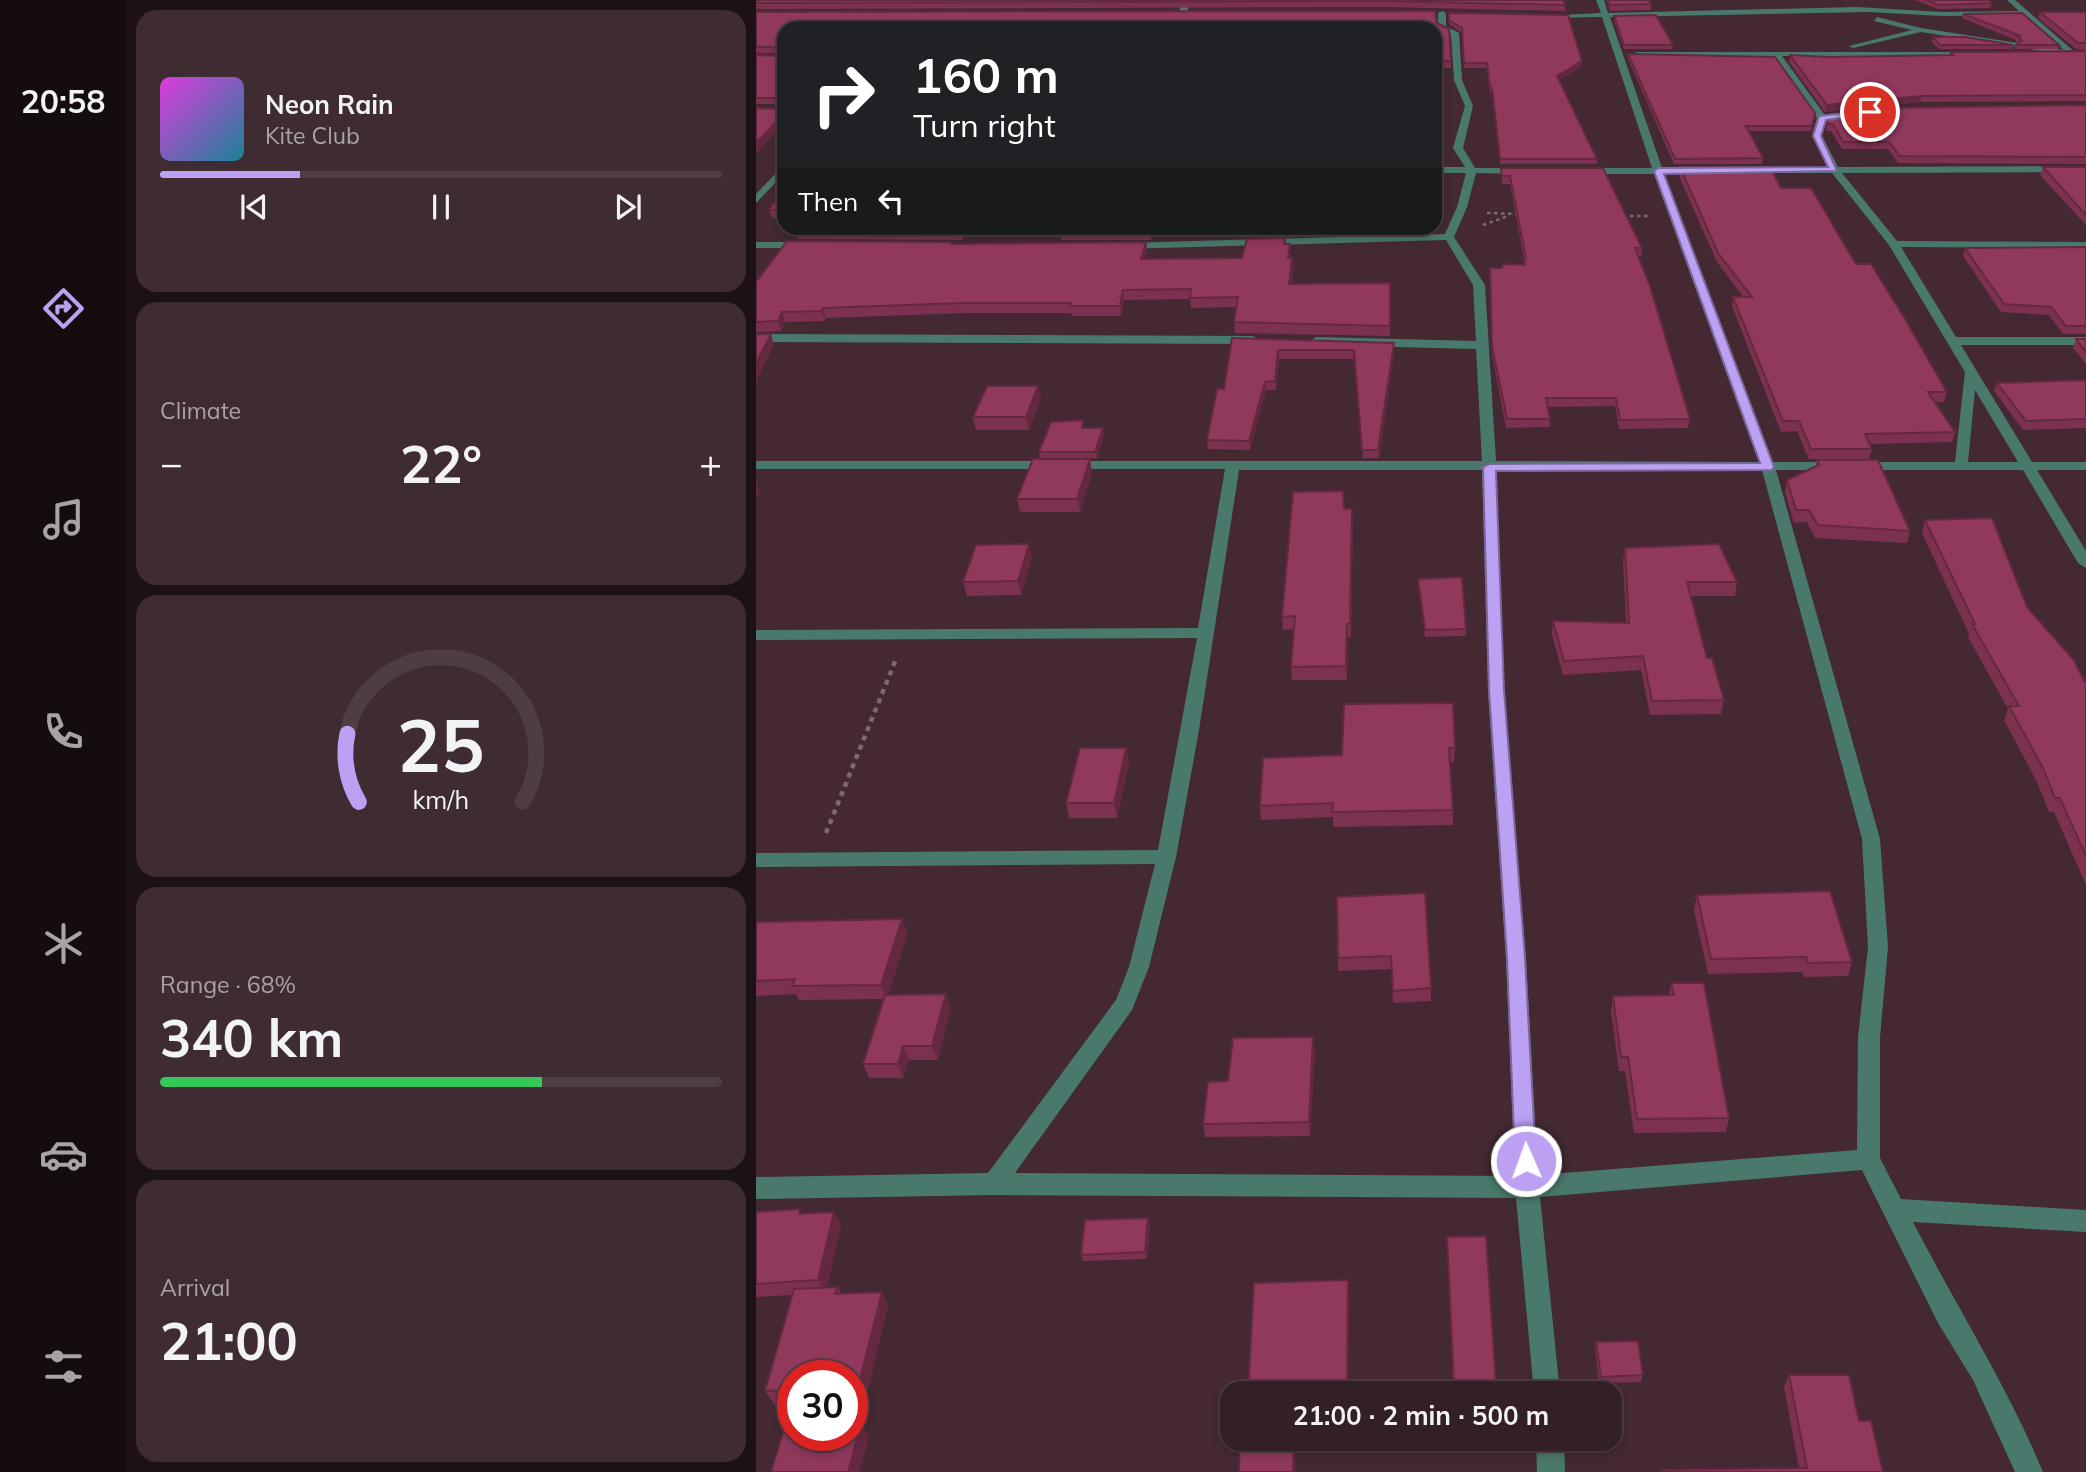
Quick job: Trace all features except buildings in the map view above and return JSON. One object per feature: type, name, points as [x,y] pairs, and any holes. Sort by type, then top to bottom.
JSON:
[{"type":"street","points":[[1178,21],[1188,0]]},
{"type":"street","points":[[1600,0],[1674,217],[1768,467],[1871,839],[1878,947],[1869,1037],[1868,1159],[1947,1314],[1982,1371],[2029,1472]]},
{"type":"street","points":[[2011,0],[2073,54]]},
{"type":"street","points":[[1800,2],[1867,10],[1942,14],[2046,13]]},
{"type":"street","points":[[1919,3],[2025,13]]},
{"type":"street","points":[[1538,16],[1867,10]]},
{"type":"street","points":[[1847,11],[1921,30],[2073,54]]},
{"type":"street","points":[[1169,13],[1194,13]]},
{"type":"street","points":[[1443,13],[1442,27],[1455,33],[1458,80],[1469,107],[1458,148],[1472,171],[1449,237]]},
{"type":"street","points":[[1810,54],[1993,13]]},
{"type":"street","points":[[1618,54],[1990,54]]},
{"type":"street","points":[[1776,54],[1822,118]]},
{"type":"street","points":[[2004,54],[2086,54]]},
{"type":"street","points":[[1822,118],[1835,116]]},
{"type":"street","points":[[1822,118],[1817,136],[1834,169],[1894,244],[2086,563]]},
{"type":"street","points":[[1740,170],[2086,169]]},
{"type":"street","points":[[1442,170],[1539,171]]},
{"type":"street","points":[[1565,171],[1712,170]]},
{"type":"street","points":[[756,200],[777,177]]},
{"type":"street","points":[[1110,246],[1449,237]]},
{"type":"street","points":[[1449,237],[1479,285],[1489,467],[1496,690],[1516,958],[1527,1186],[1546,1381]]},
{"type":"street","points":[[1894,244],[2086,245]]},
{"type":"street","points":[[756,245],[823,245]]},
{"type":"street","points":[[756,338],[1268,340]]},
{"type":"street","points":[[1309,341],[1482,345]]},
{"type":"street","points":[[1954,341],[2086,341]]},
{"type":"street","points":[[1961,467],[1971,371]]},
{"type":"street","points":[[756,465],[1232,468],[2086,466]]},
{"type":"street","points":[[995,1184],[1125,1004],[1139,967],[1166,857],[1190,730],[1232,468]]},
{"type":"street","points":[[756,635],[1204,632]]},
{"type":"street","points":[[756,860],[1166,857]]},
{"type":"street","points":[[756,1188],[995,1184],[1527,1186],[1868,1159]]},
{"type":"street","points":[[1894,1210],[2086,1221]]},
{"type":"street","points":[[1550,1451],[1551,1472]]},
{"type":"path","points":[[1466,193],[1488,214],[1526,214]]},
{"type":"path","points":[[1612,216],[1674,217]]},
{"type":"path","points":[[816,859],[905,634]]},
{"type":"route","points":[[1526,1161],[1516,958],[1496,690],[1489,467],[1768,467],[1658,171],[1834,169],[1817,136],[1822,118],[1870,112]]}]
